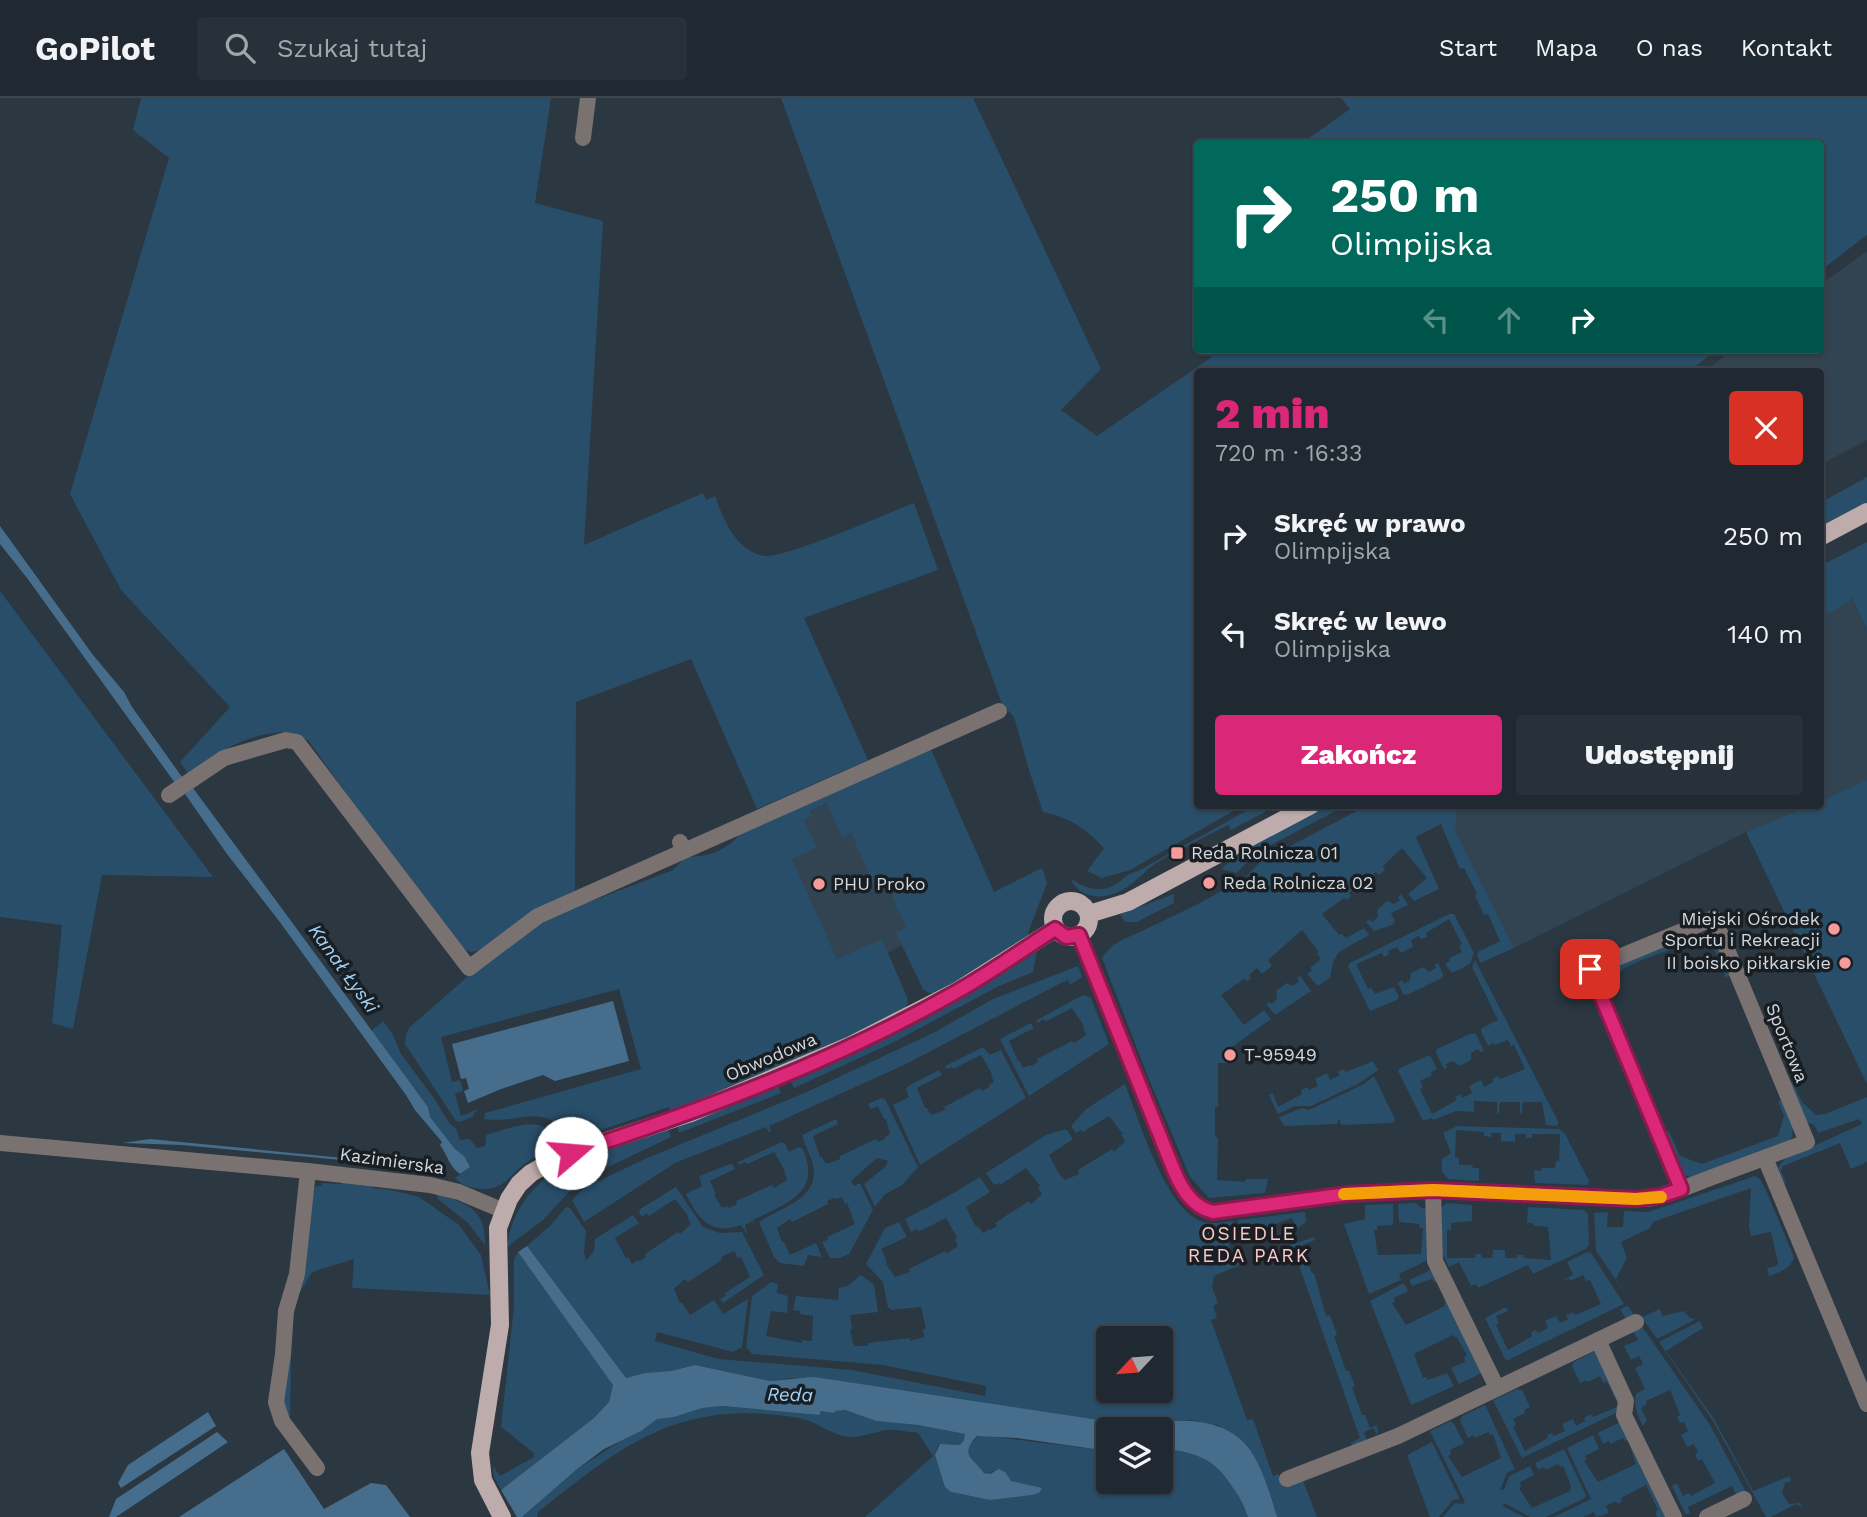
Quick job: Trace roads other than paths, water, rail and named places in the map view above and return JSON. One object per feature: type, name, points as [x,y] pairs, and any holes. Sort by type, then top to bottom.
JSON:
[{"type":"main road","points":[[1824,535],[1867,512]]},
{"type":"main road","points":[[1088,914],[1128,902],[1303,809]]},
{"type":"main road","points":[[1065,901],[1077,901],[1086,908],[1088,914],[1088,926],[1079,935],[1066,937],[1055,929],[1053,924],[1053,913],[1065,901]]},
{"type":"main road","name":"Obwodowa","points":[[504,1211],[519,1184],[561,1156],[710,1105],[851,1045],[957,991],[1055,929]]},
{"type":"main road","points":[[502,1517],[483,1480],[480,1453],[500,1325],[498,1228],[504,1211]]},
{"type":"street","points":[[583,138],[588,98]]},
{"type":"street","points":[[169,796],[224,758],[286,740],[297,742],[469,968],[538,916],[682,846],[999,711]]},
{"type":"street","name":"Sportowa","points":[[1714,918],[1807,1142],[1681,1189],[1590,969],[1714,918]]},
{"type":"street","points":[[1079,935],[1175,1173],[1186,1193],[1202,1209],[1213,1212],[1347,1194],[1433,1190],[1636,1199],[1661,1196],[1681,1189]]},
{"type":"street","name":"Kazimierska","points":[[0,1143],[308,1171],[442,1187],[504,1211]]},
{"type":"street","points":[[1765,1158],[1867,1404]]},
{"type":"street","points":[[308,1171],[297,1274],[286,1311],[276,1402],[282,1422],[317,1468]]},
{"type":"street","points":[[1433,1190],[1435,1261],[1497,1388]]},
{"type":"street","points":[[1287,1479],[1398,1436],[1636,1322]]},
{"type":"street","points":[[1598,1340],[1626,1401],[1624,1415],[1674,1517]]},
{"type":"street","points":[[1707,1517],[1744,1499]]},
{"type":"water","points":[[0,526],[93,655],[124,692],[182,777],[175,783],[0,544]]},
{"type":"water","points":[[193,788],[428,1107],[430,1117],[455,1149],[464,1156],[470,1167],[460,1174],[453,1168],[440,1145],[442,1142],[415,1110],[185,794]]},
{"type":"water","points":[[613,1001],[629,1061],[555,1081],[543,1075],[468,1103],[464,1091],[469,1089],[466,1078],[461,1079],[452,1044]]},
{"type":"water","points":[[150,1139],[426,1168],[182,1145],[122,1143]]},
{"type":"water","name":"Reda","points":[[527,1246],[626,1378],[695,1365],[770,1381],[814,1377],[1096,1420],[1096,1449],[1017,1438],[977,1436],[968,1452],[984,1473],[990,1474],[999,1469],[1005,1472],[1011,1481],[1042,1488],[1039,1493],[1032,1495],[990,1500],[951,1492],[945,1487],[935,1455],[940,1444],[960,1445],[965,1434],[918,1425],[876,1421],[845,1410],[834,1413],[821,1411],[819,1415],[723,1406],[702,1408],[657,1419],[641,1431],[604,1449],[522,1517],[517,1517],[501,1490],[594,1418],[609,1402],[613,1385],[518,1252]]},
{"type":"water","points":[[208,1412],[216,1426],[121,1488],[118,1483],[128,1465]]},
{"type":"water","points":[[1173,1421],[1211,1424],[1236,1436],[1247,1446],[1261,1471],[1277,1517],[1248,1517],[1238,1495],[1218,1469],[1202,1458],[1173,1450]]},
{"type":"water","points":[[217,1432],[228,1442],[116,1517],[109,1517],[116,1499]]},
{"type":"water","points":[[284,1449],[324,1509],[371,1483],[386,1485],[410,1517],[179,1517]]},
{"type":"place","name":"Reda Rolnicza 01","points":[[1177,853]]},
{"type":"place","name":"Reda Rolnicza 02","points":[[1209,883]]},
{"type":"place","name":"PHU Proko","points":[[819,884]]},
{"type":"place","name":"Miejski Ośrodek Sportu i Rekreacji","points":[[1834,929]]},
{"type":"place","name":"II boisko piłkarskie","points":[[1845,963]]},
{"type":"place","name":"T-95949","points":[[1230,1055]]},
{"type":"district","name":"OSIEDLE REDA PARK","points":[[1249,1244]]},
{"type":"water label","name":"Kanał Łyski","points":[[344,968]]}]
